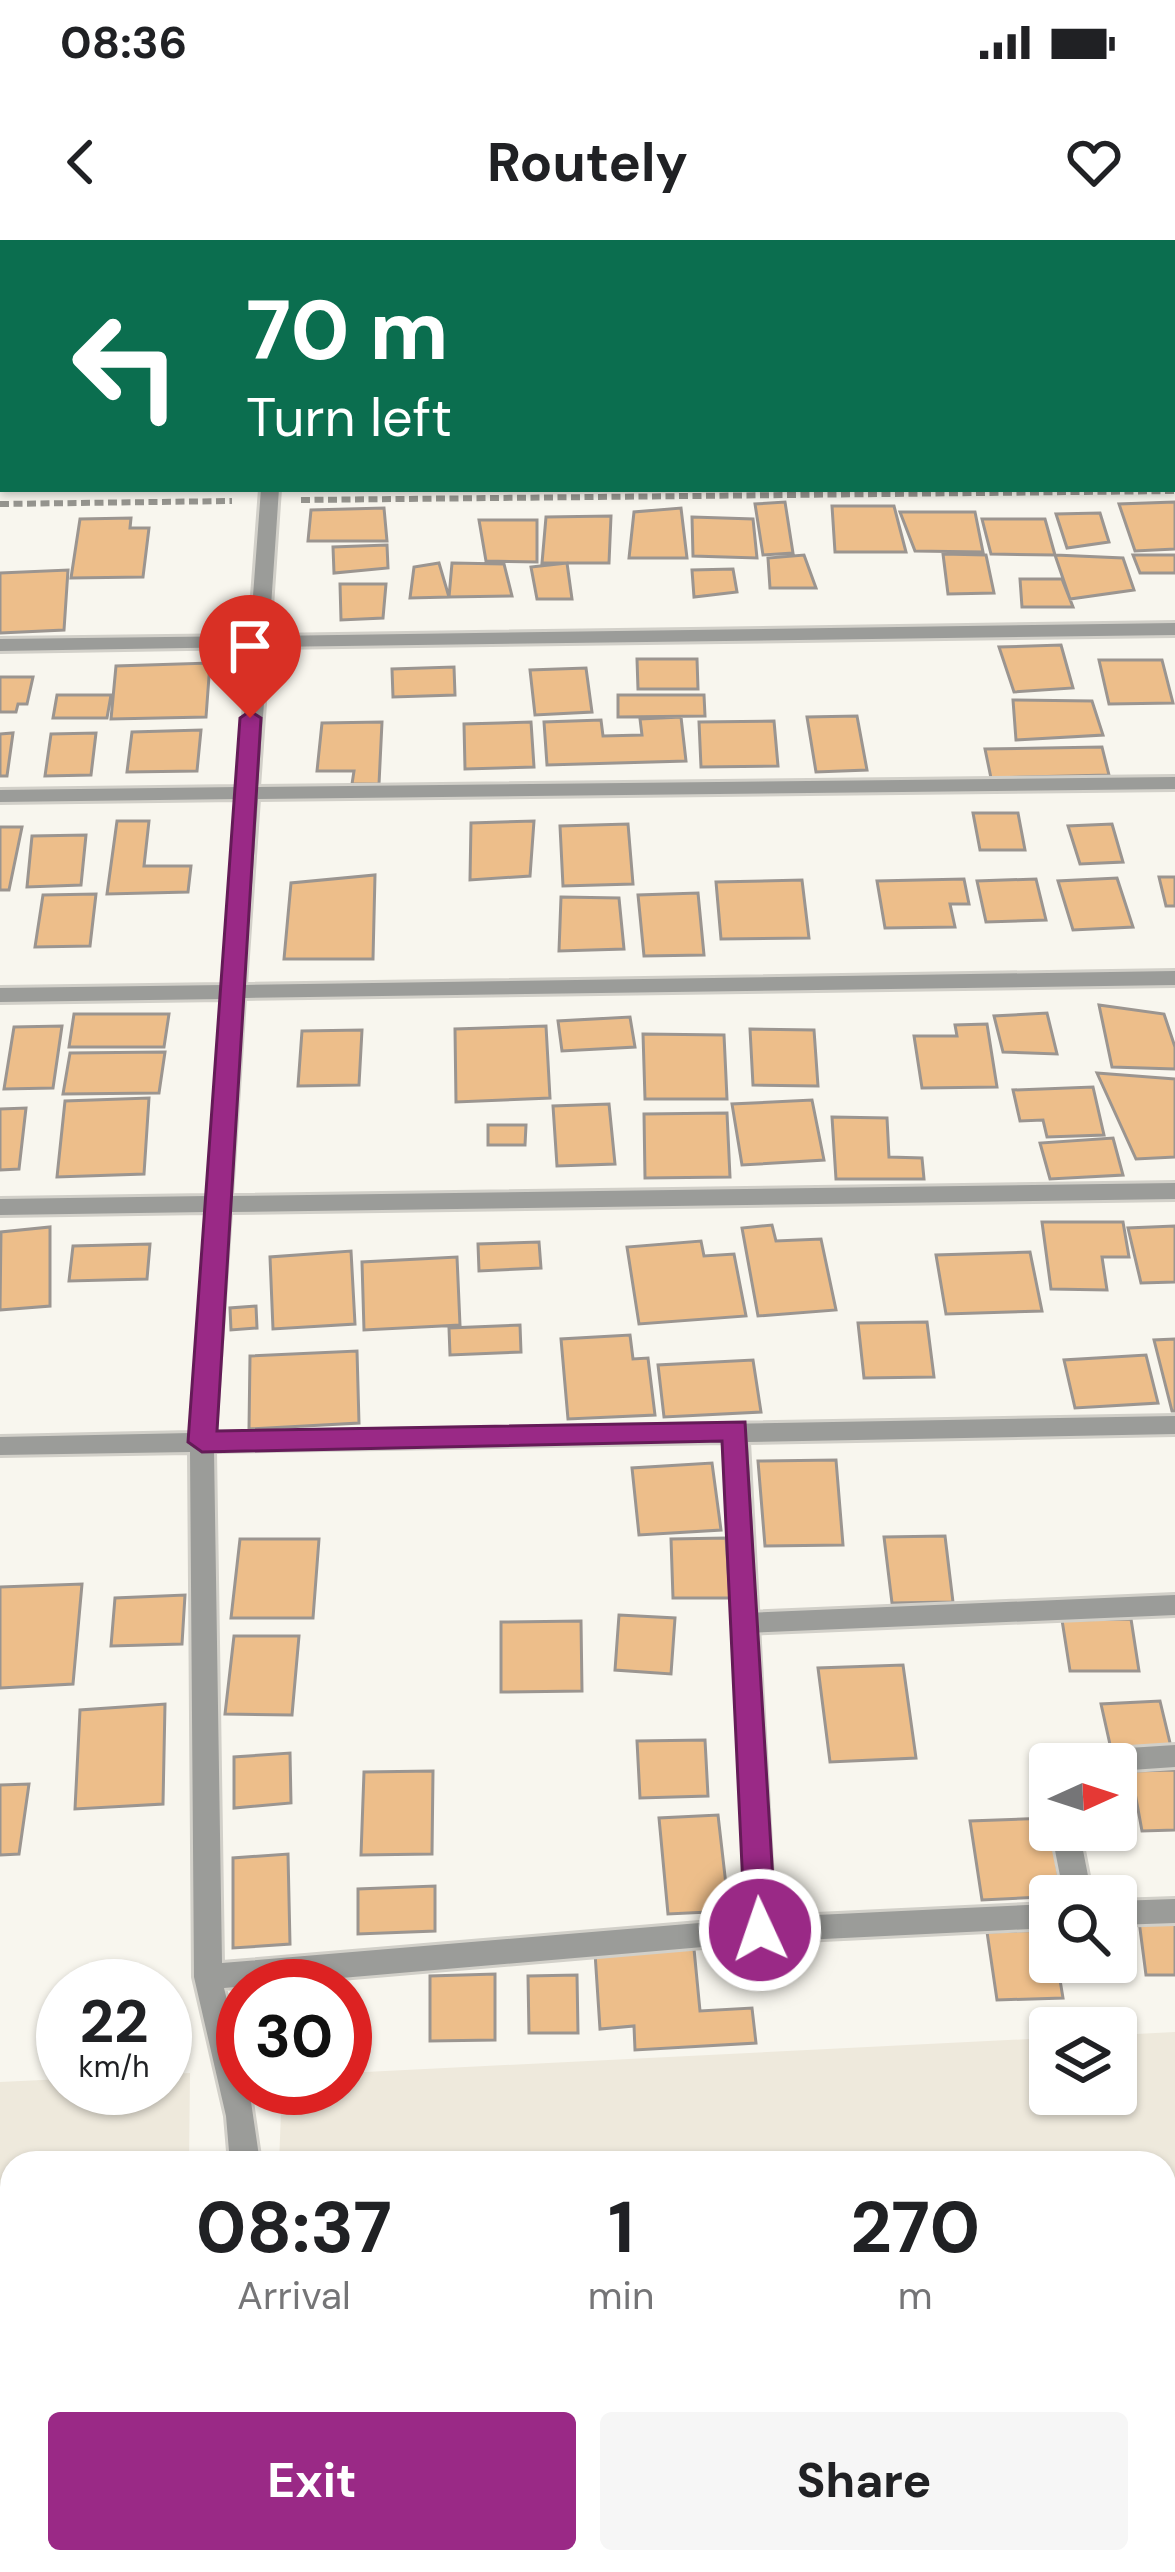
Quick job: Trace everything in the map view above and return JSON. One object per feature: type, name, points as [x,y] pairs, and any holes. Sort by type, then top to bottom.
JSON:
[{"type":"street","points":[[244,2151],[238,2096],[214,2019],[208,1977],[202,1442],[215,1204],[269,495]]},
{"type":"street","points":[[0,645],[1175,629]]},
{"type":"street","points":[[0,796],[1175,783]]},
{"type":"street","points":[[0,995],[1175,978]]},
{"type":"street","points":[[0,1207],[1175,1191]]},
{"type":"street","points":[[0,1446],[1175,1425]]},
{"type":"street","points":[[735,1430],[760,1930]]},
{"type":"street","points":[[745,1623],[1175,1605]]},
{"type":"street","points":[[1137,1758],[1175,1756]]},
{"type":"street","points":[[1137,1912],[1175,1911]]},
{"type":"street","points":[[208,1977],[760,1930],[1029,1917]]},
{"type":"path","points":[[0,504],[269,495],[948,492]]},
{"type":"shaded area","points":[[1175,2032],[1175,2151],[279,2151],[281,2115],[372,2115],[372,2072],[1029,2039],[1029,2115],[1137,2115],[1137,2034]]},
{"type":"shaded area","points":[[36,2080],[36,2115],[190,2115],[189,2151],[0,2151],[0,2082]]},
{"type":"building","points":[[785,502],[793,553],[763,555],[755,504]]},
{"type":"building","points":[[1175,502],[1175,549],[1135,551],[1119,504]]},
{"type":"building","points":[[832,506],[894,506],[906,552],[835,552]]},
{"type":"building","points":[[384,508],[387,541],[308,541],[311,510]]},
{"type":"building","points":[[681,508],[687,558],[629,558],[634,512]]},
{"type":"building","points":[[900,512],[975,512],[983,552],[915,551]]},
{"type":"building","points":[[1100,513],[1109,542],[1067,548],[1056,514]]},
{"type":"building","points":[[611,516],[609,563],[542,563],[546,517]]},
{"type":"building","points":[[692,517],[753,519],[757,558],[693,556]]},
{"type":"building","points":[[131,518],[130,528],[149,528],[143,577],[71,578],[80,519]]},
{"type":"building","points":[[982,519],[1045,519],[1055,555],[991,554]]},
{"type":"building","points":[[479,520],[537,520],[537,562],[486,561]]},
{"type":"building","points":[[387,545],[388,568],[334,573],[333,547]]},
{"type":"building","points":[[943,554],[986,555],[994,593],[948,594]]},
{"type":"building","points":[[804,555],[816,588],[770,588],[768,558]]},
{"type":"building","points":[[1055,555],[1123,558],[1134,590],[1070,599]]},
{"type":"building","points":[[1133,555],[1175,555],[1175,573],[1140,573]]},
{"type":"building","points":[[439,563],[449,597],[410,598],[414,567]]},
{"type":"building","points":[[452,563],[504,564],[512,596],[449,597]]},
{"type":"building","points":[[567,563],[572,599],[537,599],[531,567]]},
{"type":"building","points":[[733,569],[737,592],[694,597],[692,570]]},
{"type":"building","points":[[68,570],[64,630],[0,633],[0,573]]},
{"type":"building","points":[[1020,579],[1062,579],[1073,607],[1022,607]]},
{"type":"building","points":[[340,584],[386,584],[383,618],[341,620]]},
{"type":"building","points":[[1061,645],[1073,688],[1014,692],[999,647]]},
{"type":"building","points":[[637,659],[697,659],[698,689],[638,689]]},
{"type":"building","points":[[1099,660],[1162,660],[1173,703],[1109,704]]},
{"type":"building","points":[[210,663],[206,717],[111,719],[116,666]]},
{"type":"building","points":[[454,667],[455,695],[393,697],[392,669]]},
{"type":"building","points":[[586,668],[592,712],[535,715],[530,670]]},
{"type":"building","points":[[0,677],[33,677],[27,704],[18,704],[16,712],[0,712]]},
{"type":"building","points":[[57,695],[111,695],[107,718],[53,718]]},
{"type":"building","points":[[618,695],[704,695],[705,716],[618,717]]},
{"type":"building","points":[[1013,700],[1092,701],[1103,735],[1016,740]]},
{"type":"building","points":[[857,716],[867,770],[816,772],[807,717]]},
{"type":"building","points":[[681,717],[686,761],[547,765],[544,722],[601,720],[603,736],[642,735],[640,719]]},
{"type":"building","points":[[774,721],[778,766],[701,767],[699,722]]},
{"type":"building","points":[[382,722],[379,784],[352,784],[354,771],[317,771],[322,723]]},
{"type":"building","points":[[531,722],[534,767],[465,769],[464,724]]},
{"type":"building","points":[[201,730],[197,771],[127,772],[132,732]]},
{"type":"building","points":[[13,733],[7,776],[0,776],[0,734]]},
{"type":"building","points":[[96,733],[91,775],[45,776],[51,734]]},
{"type":"building","points":[[1102,747],[1109,775],[991,778],[985,749]]},
{"type":"building","points":[[973,813],[1018,813],[1025,850],[980,850]]},
{"type":"building","points":[[117,821],[149,821],[144,866],[191,866],[188,892],[107,894]]},
{"type":"building","points":[[534,821],[530,876],[470,880],[471,823]]},
{"type":"building","points":[[628,824],[633,884],[563,886],[560,826]]},
{"type":"building","points":[[1112,824],[1123,862],[1080,864],[1068,826]]},
{"type":"building","points":[[0,827],[22,827],[9,890],[0,890]]},
{"type":"building","points":[[86,835],[81,885],[27,887],[32,836]]},
{"type":"building","points":[[375,875],[373,959],[284,959],[291,883]]},
{"type":"building","points":[[1159,877],[1175,877],[1175,906],[1166,906]]},
{"type":"building","points":[[1117,878],[1133,927],[1073,930],[1058,881]]},
{"type":"building","points":[[964,879],[969,904],[950,904],[955,927],[885,928],[877,881]]},
{"type":"building","points":[[1036,879],[1046,920],[986,922],[977,881]]},
{"type":"building","points":[[802,880],[809,938],[721,939],[716,882]]},
{"type":"building","points":[[698,893],[704,955],[644,956],[638,895]]},
{"type":"building","points":[[96,894],[90,946],[35,947],[43,895]]},
{"type":"building","points":[[561,897],[619,898],[624,949],[559,951]]},
{"type":"building","points":[[1099,1005],[1164,1014],[1175,1047],[1175,1069],[1112,1067]]},
{"type":"building","points":[[1047,1013],[1057,1054],[1003,1052],[994,1016]]},
{"type":"building","points":[[74,1014],[169,1014],[164,1047],[69,1047]]},
{"type":"building","points":[[630,1017],[635,1047],[562,1051],[558,1021]]},
{"type":"building","points":[[987,1024],[997,1087],[922,1088],[914,1036],[957,1036],[955,1025]]},
{"type":"building","points":[[62,1026],[53,1088],[4,1089],[14,1027]]},
{"type":"building","points":[[546,1026],[550,1098],[456,1102],[455,1029]]},
{"type":"building","points":[[750,1029],[814,1030],[818,1086],[753,1085]]},
{"type":"building","points":[[362,1030],[359,1085],[298,1086],[302,1031]]},
{"type":"building","points":[[643,1034],[724,1035],[727,1099],[645,1099]]},
{"type":"building","points":[[165,1052],[159,1093],[63,1094],[70,1053]]},
{"type":"building","points":[[1097,1073],[1175,1079],[1175,1157],[1136,1159]]},
{"type":"building","points":[[1093,1087],[1104,1135],[1047,1137],[1043,1120],[1020,1121],[1013,1090]]},
{"type":"building","points":[[149,1098],[144,1174],[57,1177],[65,1101]]},
{"type":"building","points":[[812,1100],[824,1160],[742,1165],[732,1104]]},
{"type":"building","points":[[609,1104],[615,1164],[557,1166],[553,1106]]},
{"type":"building","points":[[26,1108],[19,1169],[0,1170],[0,1109]]},
{"type":"building","points":[[727,1113],[730,1177],[645,1178],[644,1114]]},
{"type":"building","points":[[832,1117],[887,1118],[889,1157],[922,1158],[924,1179],[836,1179]]},
{"type":"building","points":[[488,1125],[526,1125],[525,1145],[488,1145]]},
{"type":"building","points":[[1113,1138],[1123,1175],[1050,1179],[1040,1143]]},
{"type":"building","points":[[1042,1222],[1123,1222],[1129,1257],[1102,1257],[1107,1290],[1051,1289]]},
{"type":"building","points":[[772,1225],[776,1241],[821,1239],[836,1310],[758,1316],[742,1228]]},
{"type":"building","points":[[1175,1226],[1175,1282],[1141,1283],[1128,1228]]},
{"type":"building","points":[[50,1227],[50,1306],[0,1310],[1,1232]]},
{"type":"building","points":[[701,1241],[704,1256],[734,1254],[746,1316],[639,1324],[627,1247]]},
{"type":"building","points":[[539,1242],[541,1268],[479,1271],[478,1244]]},
{"type":"building","points":[[150,1244],[147,1279],[69,1281],[73,1246]]},
{"type":"building","points":[[351,1251],[355,1324],[273,1329],[270,1257]]},
{"type":"building","points":[[1030,1252],[1042,1311],[946,1314],[936,1255]]},
{"type":"building","points":[[457,1257],[460,1325],[364,1330],[362,1262]]},
{"type":"building","points":[[256,1306],[257,1328],[231,1330],[230,1308]]},
{"type":"building","points":[[927,1322],[934,1377],[864,1378],[858,1323]]},
{"type":"building","points":[[520,1325],[521,1352],[450,1355],[449,1328]]},
{"type":"building","points":[[630,1335],[633,1359],[648,1358],[655,1415],[568,1419],[561,1339]]},
{"type":"building","points":[[1175,1339],[1175,1411],[1172,1411],[1154,1340]]},
{"type":"building","points":[[357,1351],[359,1423],[249,1429],[250,1356]]},
{"type":"building","points":[[1146,1355],[1158,1403],[1075,1408],[1064,1360]]},
{"type":"building","points":[[753,1360],[761,1412],[664,1417],[658,1365]]},
{"type":"building","points":[[836,1460],[843,1545],[765,1546],[758,1461]]},
{"type":"building","points":[[712,1463],[721,1530],[639,1535],[632,1468]]},
{"type":"building","points":[[945,1536],[953,1602],[892,1603],[884,1537]]},
{"type":"building","points":[[726,1538],[730,1598],[673,1598],[671,1539]]},
{"type":"building","points":[[240,1539],[319,1539],[313,1618],[231,1618]]},
{"type":"building","points":[[82,1584],[73,1684],[0,1688],[0,1587]]},
{"type":"building","points":[[185,1595],[182,1644],[111,1646],[115,1598]]},
{"type":"building","points":[[619,1615],[675,1618],[671,1674],[615,1670]]},
{"type":"building","points":[[1131,1619],[1139,1671],[1070,1671],[1062,1620]]},
{"type":"building","points":[[581,1621],[582,1691],[501,1692],[501,1622]]},
{"type":"building","points":[[234,1636],[299,1636],[292,1715],[225,1714]]},
{"type":"building","points":[[903,1665],[916,1758],[830,1762],[818,1668]]},
{"type":"building","points":[[1160,1701],[1171,1747],[1110,1743],[1101,1704]]},
{"type":"building","points":[[165,1704],[163,1804],[75,1809],[80,1710]]},
{"type":"building","points":[[705,1740],[708,1796],[640,1798],[637,1741]]},
{"type":"building","points":[[290,1753],[291,1803],[234,1808],[234,1757]]},
{"type":"building","points":[[1175,1770],[1175,1830],[1142,1831],[1137,1771]]},
{"type":"building","points":[[433,1771],[432,1854],[361,1855],[364,1772]]},
{"type":"building","points":[[29,1784],[19,1854],[0,1855],[0,1785]]},
{"type":"building","points":[[718,1815],[729,1911],[668,1914],[659,1818]]},
{"type":"building","points":[[1029,1819],[1029,1851],[1054,1851],[1058,1875],[1029,1875],[1029,1898],[982,1900],[970,1821]]},
{"type":"building","points":[[288,1854],[290,1944],[233,1948],[233,1858]]},
{"type":"building","points":[[435,1886],[435,1931],[358,1934],[358,1889]]},
{"type":"building","points":[[1139,1921],[1175,1921],[1175,1975],[1146,1975]]},
{"type":"building","points":[[1029,1931],[1029,1983],[1060,1983],[1063,1998],[997,2000],[987,1932]]},
{"type":"building","points":[[694,1949],[700,2011],[752,2008],[756,2043],[635,2050],[634,2026],[600,2029],[595,1953]]},
{"type":"building","points":[[495,1974],[495,2040],[430,2041],[430,1976]]},
{"type":"building","points":[[577,1975],[578,2033],[529,2033],[528,1976]]},
{"type":"route","points":[[250,718],[202,1442],[735,1430],[760,1930]]}]
